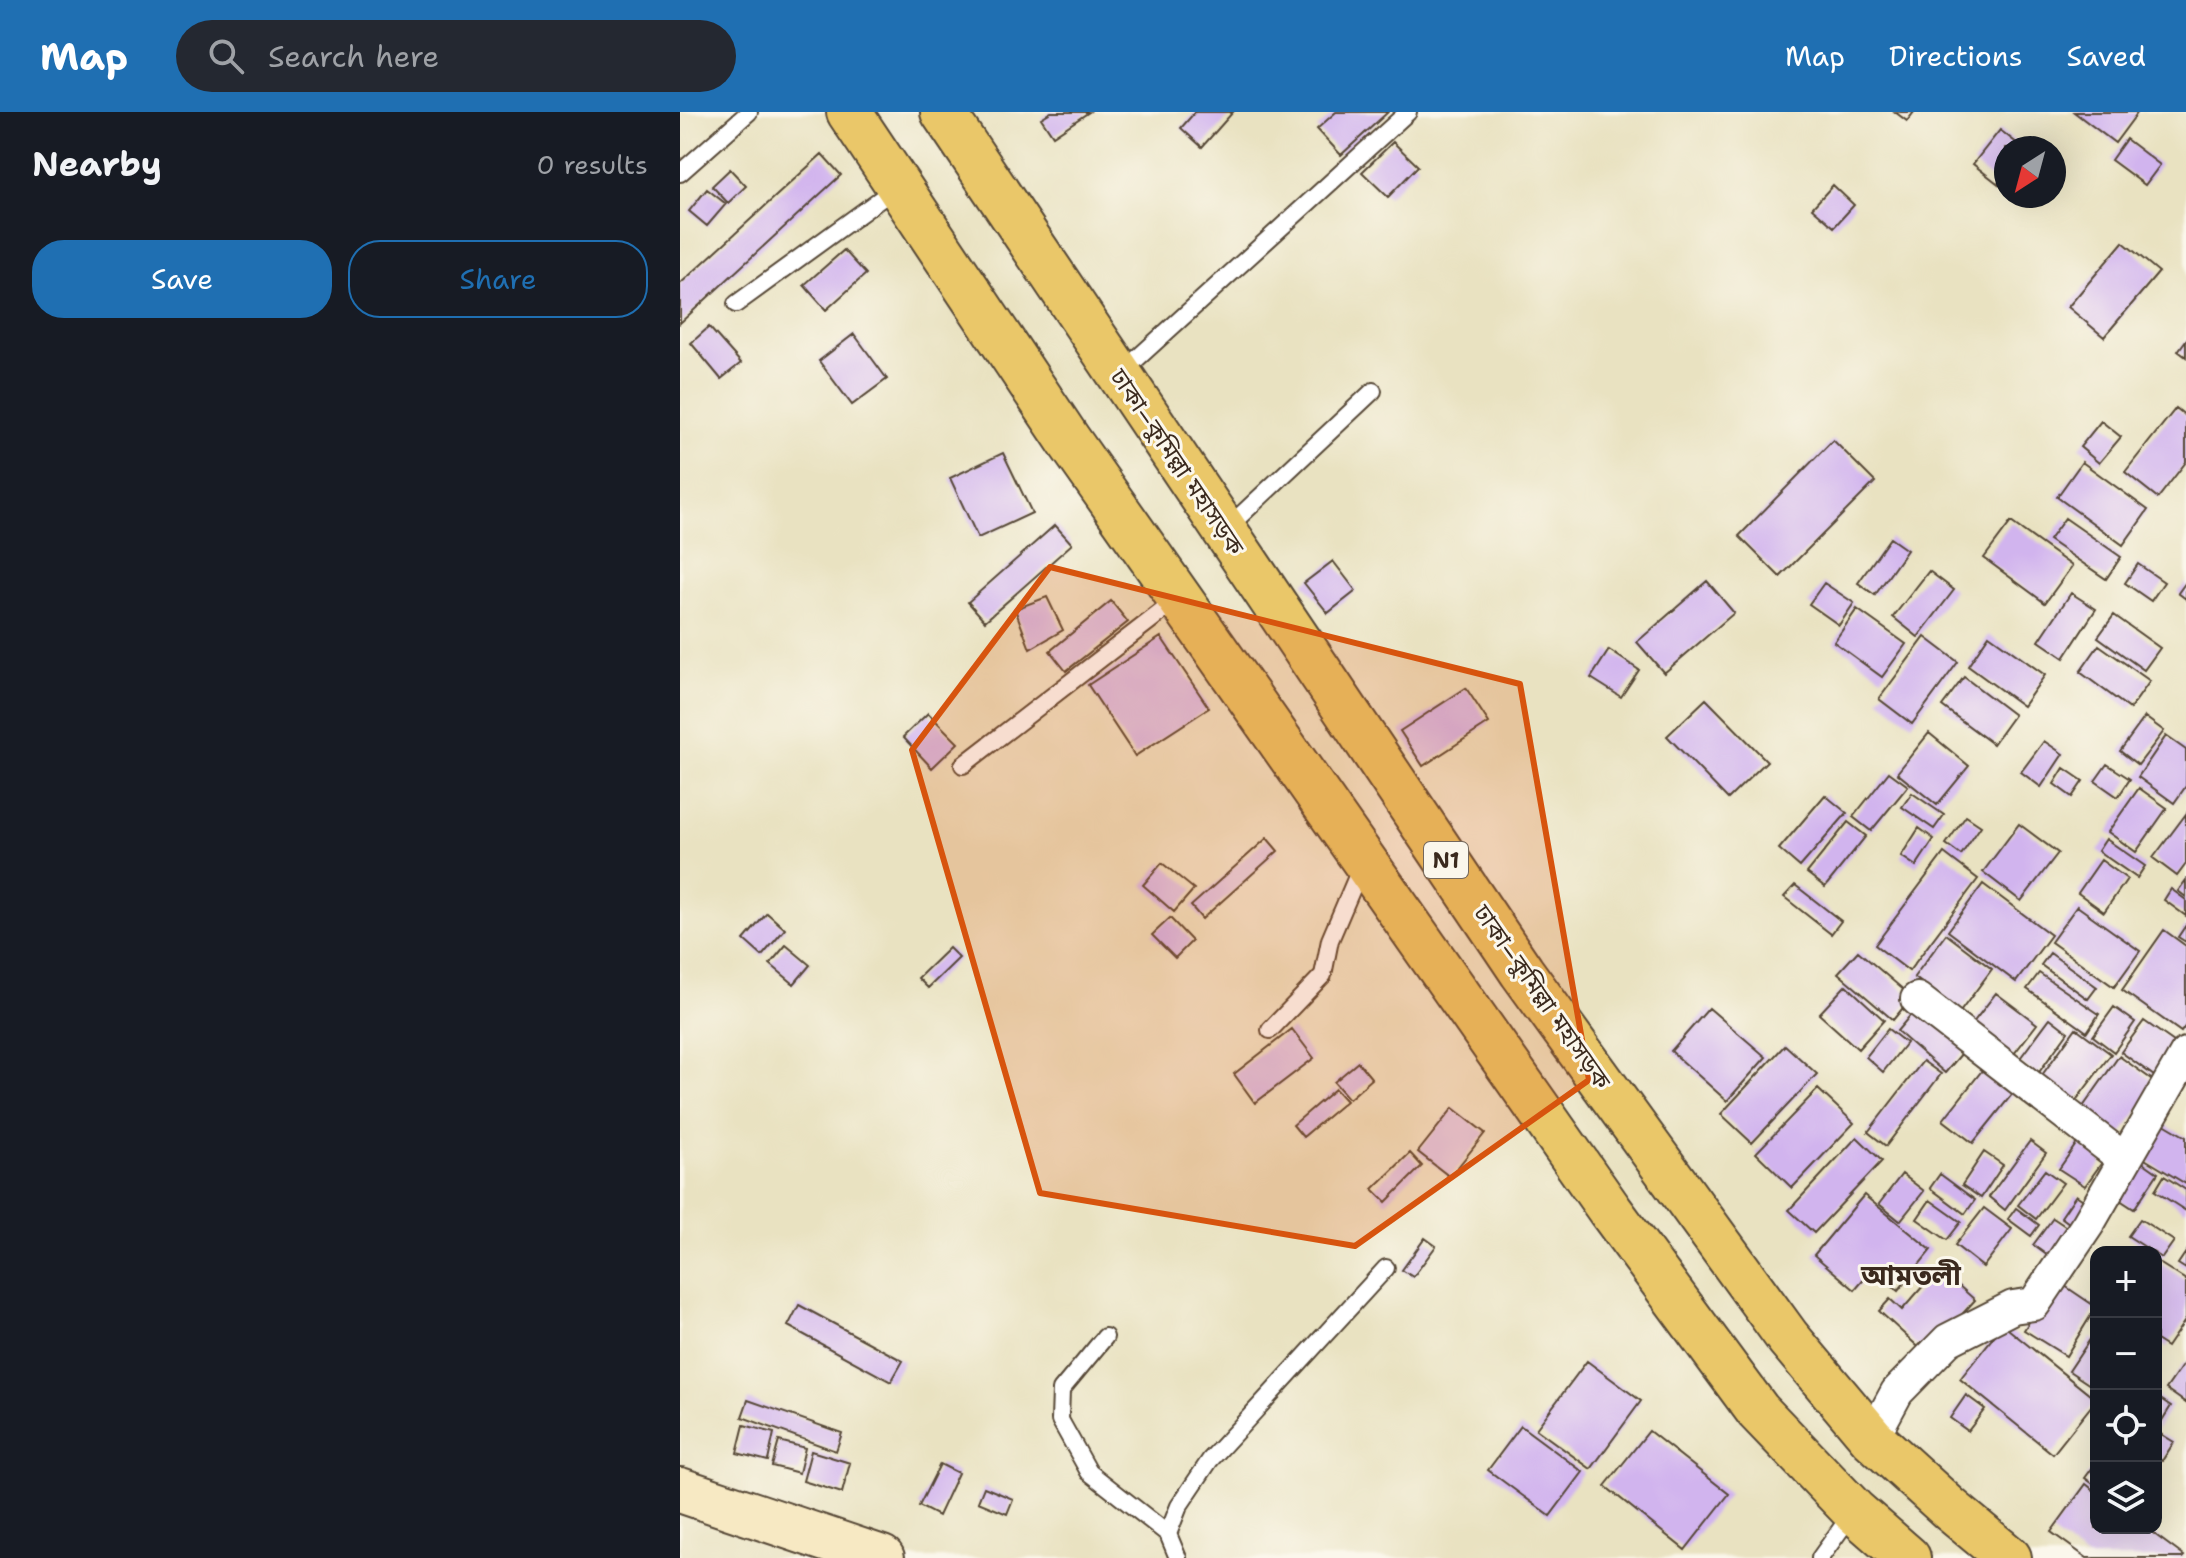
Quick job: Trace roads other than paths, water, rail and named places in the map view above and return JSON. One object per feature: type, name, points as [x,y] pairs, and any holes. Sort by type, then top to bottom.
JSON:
[{"type":"highway","points":[[849,112],[1061,428],[1609,1209],[1758,1411],[1854,1511],[1908,1558]]},
{"type":"highway","name":"ঢাকা–কুমিল্লা মহাসড়ক","points":[[943,112],[1522,972],[1788,1338],[1872,1438],[2009,1558]]},
{"type":"main road","points":[[680,1490],[882,1558]]},
{"type":"street","points":[[1917,999],[2124,1159]]},
{"type":"street","points":[[1872,1438],[1897,1392],[1948,1340],[2013,1307],[2034,1304],[2088,1224],[2186,1054]]},
{"type":"lane","points":[[680,173],[749,112]]},
{"type":"lane","points":[[1119,375],[1408,112]]},
{"type":"lane","points":[[736,304],[899,186]]},
{"type":"lane","points":[[1224,531],[1373,391]]},
{"type":"lane","points":[[963,765],[1179,598]]},
{"type":"lane","points":[[1270,1030],[1323,975],[1330,940],[1364,860]]},
{"type":"lane","points":[[1168,1534],[1179,1506],[1210,1460],[1386,1268]]},
{"type":"lane","points":[[1105,1337],[1061,1390],[1060,1420],[1089,1472],[1168,1534],[1178,1558]]},
{"type":"lane","points":[[1820,1558],[1854,1511]]},
{"type":"district","name":"আমতলী","points":[[1911,1275]]}]
